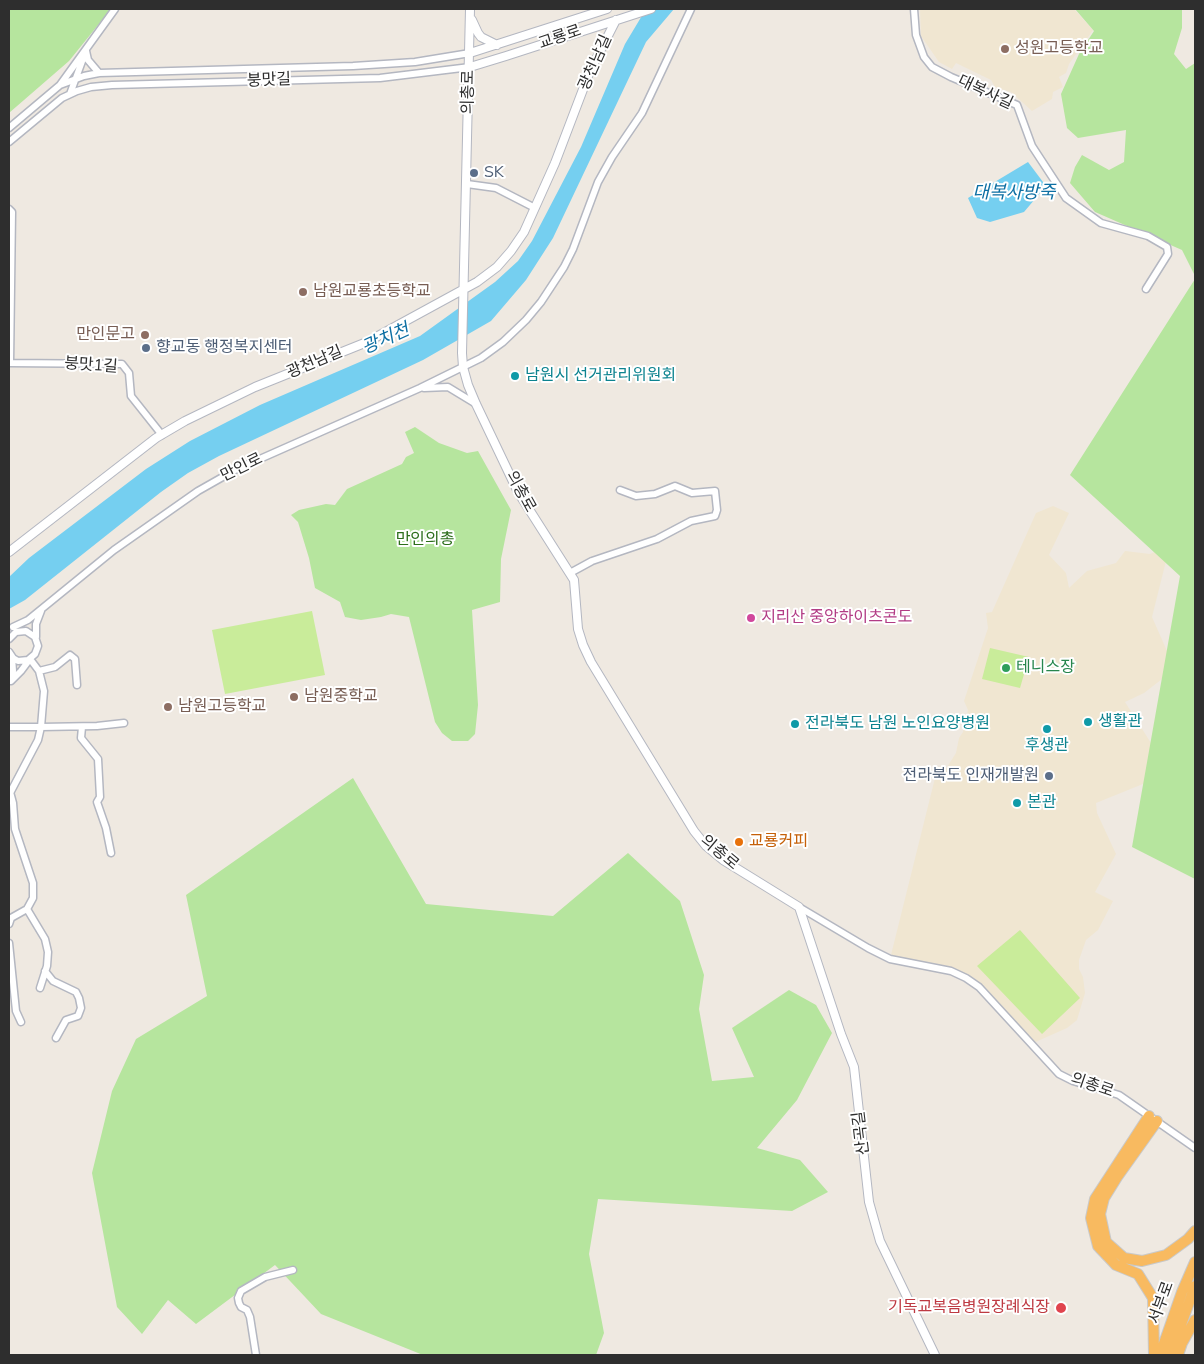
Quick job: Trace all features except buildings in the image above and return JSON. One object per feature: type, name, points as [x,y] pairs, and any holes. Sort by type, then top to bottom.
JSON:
[{"type":"highway","points":[[1153,1119],[1104,1198],[1100,1214],[1106,1242],[1124,1258],[1142,1261],[1166,1255],[1188,1239],[1195,1231]]},
{"type":"highway","points":[[1153,1119],[1095,1199],[1091,1218],[1098,1246],[1116,1265],[1138,1274],[1153,1298],[1154,1355]]},
{"type":"highway","name":"서부로","points":[[1160,1355],[1182,1292],[1195,1262]]},
{"type":"highway","name":"서부로","points":[[1170,1355],[1195,1286]]},
{"type":"highway","points":[[1178,1355],[1182,1343],[1195,1320]]},
{"type":"street","name":"붕맛길","points":[[9,128],[60,84],[115,9]]},
{"type":"street","name":"교룡로","points":[[470,54],[607,9]]},
{"type":"street","name":"교룡로","points":[[470,67],[651,9]]},
{"type":"street","name":"만인로","points":[[12,633],[114,550],[198,491],[235,470],[463,367],[490,352],[503,342],[526,320],[554,284],[573,250],[598,182],[612,157],[642,113],[691,9]]},
{"type":"street","name":"대복사길","points":[[914,9],[916,35],[924,57],[932,67],[1016,105],[1032,146],[1066,198],[1101,223],[1148,236],[1167,247],[1168,254],[1146,289]]},
{"type":"street","points":[[470,11],[478,33],[497,45]]},
{"type":"street","name":"의총로","points":[[470,11],[463,367],[476,404],[518,492],[574,580],[577,621],[584,648],[694,831],[706,846],[722,860],[868,948],[890,959],[951,971],[979,986],[1059,1074],[1073,1081],[1119,1095],[1195,1148]]},
{"type":"street","name":"광천남길","points":[[9,552],[162,434],[255,387],[367,342],[464,291],[497,267],[512,251],[524,232],[555,163],[590,71],[616,20]]},
{"type":"street","name":"붕맛길","points":[[70,94],[86,50]]},
{"type":"street","points":[[86,50],[88,60],[99,74]]},
{"type":"street","name":"붕맛길","points":[[60,84],[76,78],[99,74],[353,66],[415,62],[470,54]]},
{"type":"street","name":"붕맛길","points":[[9,142],[50,107],[70,94],[91,87],[380,78],[470,67]]},
{"type":"street","points":[[467,184],[496,188],[535,208]]},
{"type":"street","points":[[9,209],[12,212],[9,363]]},
{"type":"street","name":"붕맛1길","points":[[9,363],[122,364],[130,373],[131,396],[162,434]]},
{"type":"street","points":[[420,388],[448,387],[476,404]]},
{"type":"street","points":[[570,573],[592,561],[657,539],[691,521],[715,516],[717,510],[715,491],[692,492],[674,486],[655,494],[636,496],[620,490]]},
{"type":"street","points":[[10,682],[37,650],[36,624],[43,608]]},
{"type":"street","points":[[12,633],[31,633],[36,638]]},
{"type":"street","points":[[11,655],[18,661],[30,659]]},
{"type":"street","points":[[10,682],[13,671],[11,655]]},
{"type":"street","points":[[39,671],[55,668],[70,655],[74,659],[78,684]]},
{"type":"street","points":[[9,924],[11,918],[28,909],[33,898],[33,883],[15,829],[14,803],[9,794],[38,740],[41,727],[44,691],[39,671],[30,659]]},
{"type":"street","points":[[9,727],[82,727],[124,724]]},
{"type":"street","points":[[82,727],[81,738],[98,759],[100,797],[97,802],[106,828],[111,853]]},
{"type":"street","name":"산곡길","points":[[799,907],[841,1034],[854,1067],[869,1202],[880,1241],[935,1355]]},
{"type":"street","points":[[28,909],[45,939],[48,952],[40,988]]},
{"type":"street","points":[[9,943],[16,1012],[21,1022]]},
{"type":"street","points":[[45,971],[53,981],[76,992],[82,1008],[78,1016],[66,1020],[56,1038]]},
{"type":"street","points":[[256,1355],[250,1317],[247,1310],[241,1307],[239,1303],[238,1298],[241,1291],[265,1277],[293,1270]]},
{"type":"shaded area","name":"성원고등학교","points":[[920,9],[1074,9],[1093,30],[1069,64],[1066,73],[1059,77],[1063,87],[1053,92],[1052,99],[1032,111],[1011,92],[995,87],[991,80],[956,63],[952,69],[939,62],[921,36]]},
{"type":"shaded area","name":"전라북도 인재개발원","points":[[1053,506],[1069,513],[1049,555],[1066,573],[1069,588],[1087,571],[1116,563],[1125,551],[1150,554],[1170,545],[1152,617],[1175,669],[1144,693],[1125,702],[1170,773],[1096,803],[1097,813],[1116,854],[1095,892],[1113,901],[1098,930],[1086,940],[1079,960],[1079,969],[1083,977],[1085,993],[1077,1020],[1067,1028],[1031,1044],[966,978],[890,959],[935,778],[942,775],[956,753],[959,738],[963,732],[968,710],[964,701],[988,628],[986,613],[992,612],[1036,513]]},
{"type":"green space","points":[[9,9],[111,9],[69,61],[9,113]]},
{"type":"green space","points":[[1075,9],[1182,9],[1182,28],[1174,54],[1186,69],[1195,63],[1195,276],[1182,250],[1095,212],[1070,183],[1075,167],[1082,155],[1109,170],[1124,162],[1126,130],[1078,138],[1067,128],[1061,94],[1079,54],[1094,31]]},
{"type":"green space","points":[[1195,279],[1195,879],[1132,847],[1180,576],[1070,475]]},
{"type":"green space","name":"만인의총","points":[[415,427],[439,443],[467,453],[478,451],[511,510],[501,559],[500,602],[472,610],[478,705],[475,734],[468,741],[452,741],[442,733],[435,722],[409,617],[391,614],[361,620],[345,617],[340,602],[315,588],[309,558],[298,522],[291,515],[299,510],[326,504],[335,505],[347,489],[402,464],[406,457],[414,453],[405,432]]},
{"type":"green space","points":[[312,611],[325,675],[225,694],[212,630]]},
{"type":"green space","name":"테니스장","points":[[990,648],[1029,657],[1020,688],[982,679]]},
{"type":"green space","points":[[353,778],[426,904],[553,916],[628,853],[680,901],[704,975],[699,1009],[712,1081],[754,1077],[732,1028],[789,990],[816,1005],[832,1033],[797,1100],[757,1148],[800,1160],[828,1192],[792,1211],[598,1199],[589,1254],[604,1333],[596,1355],[423,1355],[321,1314],[275,1265],[196,1324],[168,1300],[142,1334],[117,1307],[92,1173],[112,1091],[136,1039],[207,996],[186,895]]},
{"type":"green space","points":[[1020,930],[1080,998],[1042,1034],[977,966]]},
{"type":"water","points":[[646,9],[674,9],[646,42],[553,238],[526,280],[491,321],[423,360],[219,456],[188,473],[161,492],[25,600],[9,609],[9,577],[29,558],[146,469],[190,441],[260,405],[420,336],[495,282],[518,261],[532,241],[581,147],[625,44]]},
{"type":"water","name":"대복사방죽","points":[[1028,162],[1046,186],[1024,212],[990,222],[977,218],[968,198]]},
{"type":"place","name":"성원고등학교","points":[[1005,49]]},
{"type":"place","name":"SK","points":[[474,173]]},
{"type":"place","name":"남원교룡초등학교","points":[[303,292]]},
{"type":"place","name":"만인문고","points":[[145,335]]},
{"type":"place","name":"향교동 행정복지센터","points":[[146,348]]},
{"type":"place","name":"남원시 선거관리위원회","points":[[515,376]]},
{"type":"place","name":"지리산 중앙하이츠콘도","points":[[751,618]]},
{"type":"place","name":"테니스장","points":[[1006,668]]},
{"type":"place","name":"남원중학교","points":[[294,697]]},
{"type":"place","name":"남원고등학교","points":[[168,707]]},
{"type":"place","name":"생활관","points":[[1088,722]]},
{"type":"place","name":"전라북도 남원 노인요양병원","points":[[795,724]]},
{"type":"place","name":"후생관","points":[[1047,729]]},
{"type":"place","name":"전라북도 인재개발원","points":[[1049,776]]},
{"type":"place","name":"본관","points":[[1017,803]]},
{"type":"place","name":"교룡커피","points":[[739,842]]},
{"type":"place","name":"기독교복음병원장례식장","points":[[1061,1308]]},
{"type":"water label","name":"광치천","points":[[386,340]]}]
